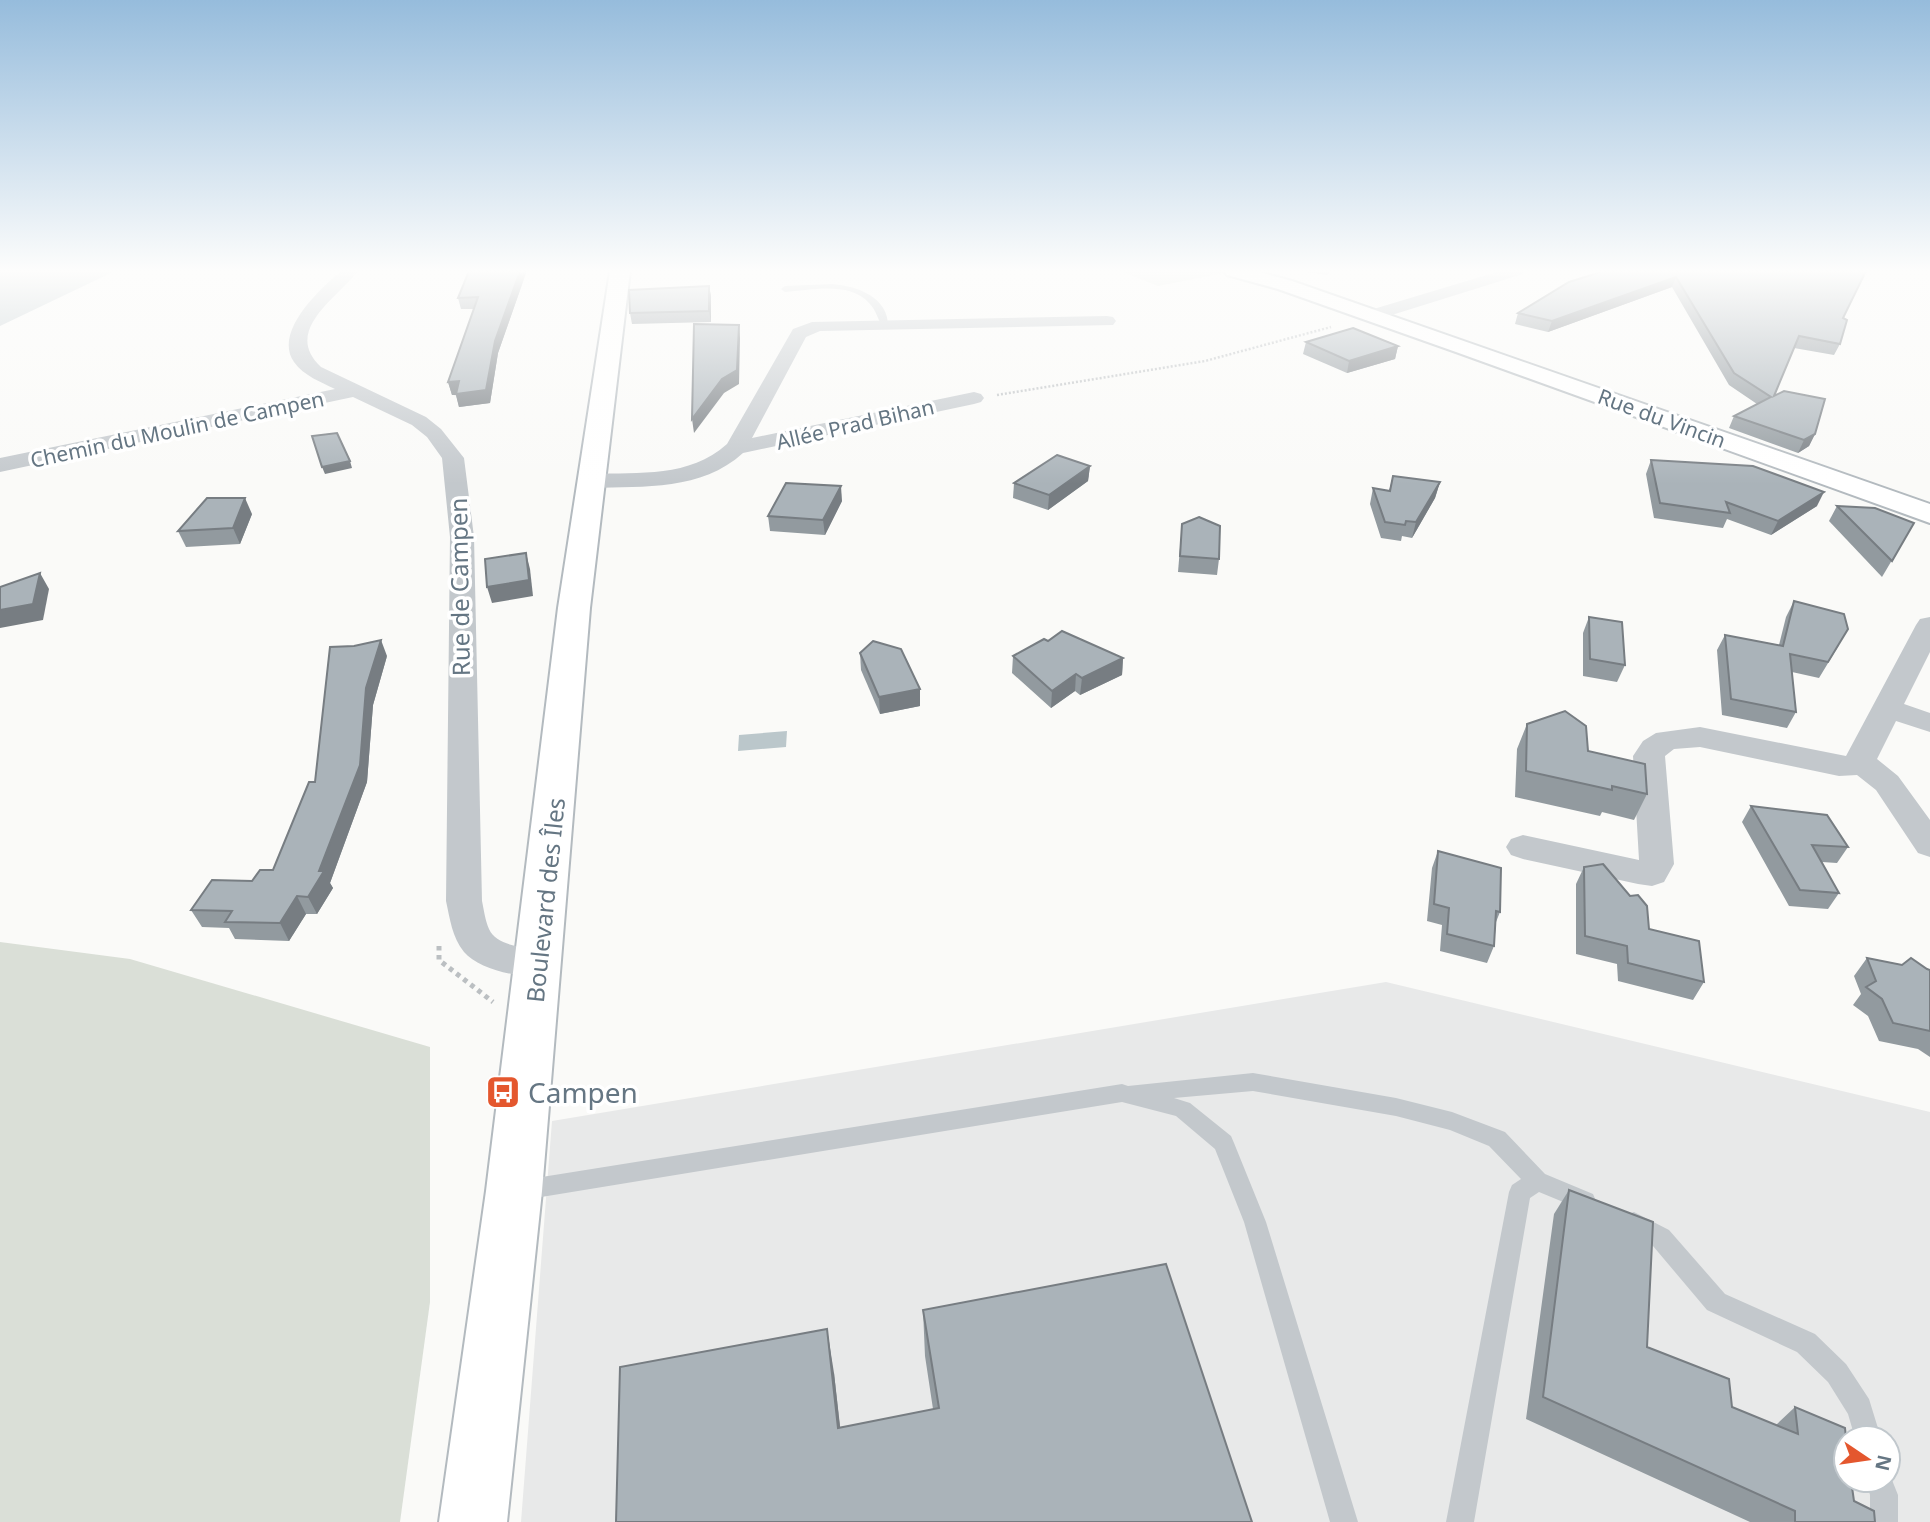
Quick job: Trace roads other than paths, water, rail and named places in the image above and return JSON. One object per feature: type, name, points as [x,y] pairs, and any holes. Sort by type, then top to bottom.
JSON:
[{"type":"main road","name":"Boulevard des Îles","points":[[473,1522],[514,1191],[574,608],[609,342]]},
{"type":"main road","name":"Rue du Vincin","points":[[1449,342],[1930,514]]},
{"type":"street","name":"Rue de Campen","points":[[297,342],[303,364],[419,421],[434,433],[453,458],[463,537],[464,901],[472,935],[478,944],[516,961],[537,963]]},
{"type":"street","points":[[592,481],[682,476],[703,471],[726,459],[736,449],[794,342]]},
{"type":"street","name":"Chemin du Moulin de Campen","points":[[0,465],[354,391]]},
{"type":"street","name":"Allée Prad Bihan","points":[[736,449],[974,398]]},
{"type":"street","points":[[1523,847],[1652,873],[1657,864],[1649,756],[1654,748],[1667,740],[1700,737],[1839,766],[1854,765],[1860,761],[1930,625]]},
{"type":"street","points":[[1887,708],[1930,723]]},
{"type":"street","points":[[1860,761],[1887,783],[1930,845]]},
{"type":"lane","points":[[514,1191],[1122,1093],[1253,1083],[1396,1107],[1452,1121],[1497,1139],[1537,1181],[1610,1211],[1661,1238],[1716,1302],[1806,1343],[1837,1373],[1860,1408],[1864,1424]]},
{"type":"lane","points":[[1122,1093],[1182,1109],[1223,1143],[1255,1222],[1344,1522]]},
{"type":"lane","points":[[1460,1522],[1520,1192],[1537,1181]]},
{"type":"lane","points":[[1884,1494],[1884,1522]]},
{"type":"place","name":"Campen","points":[[503,1092]]}]
